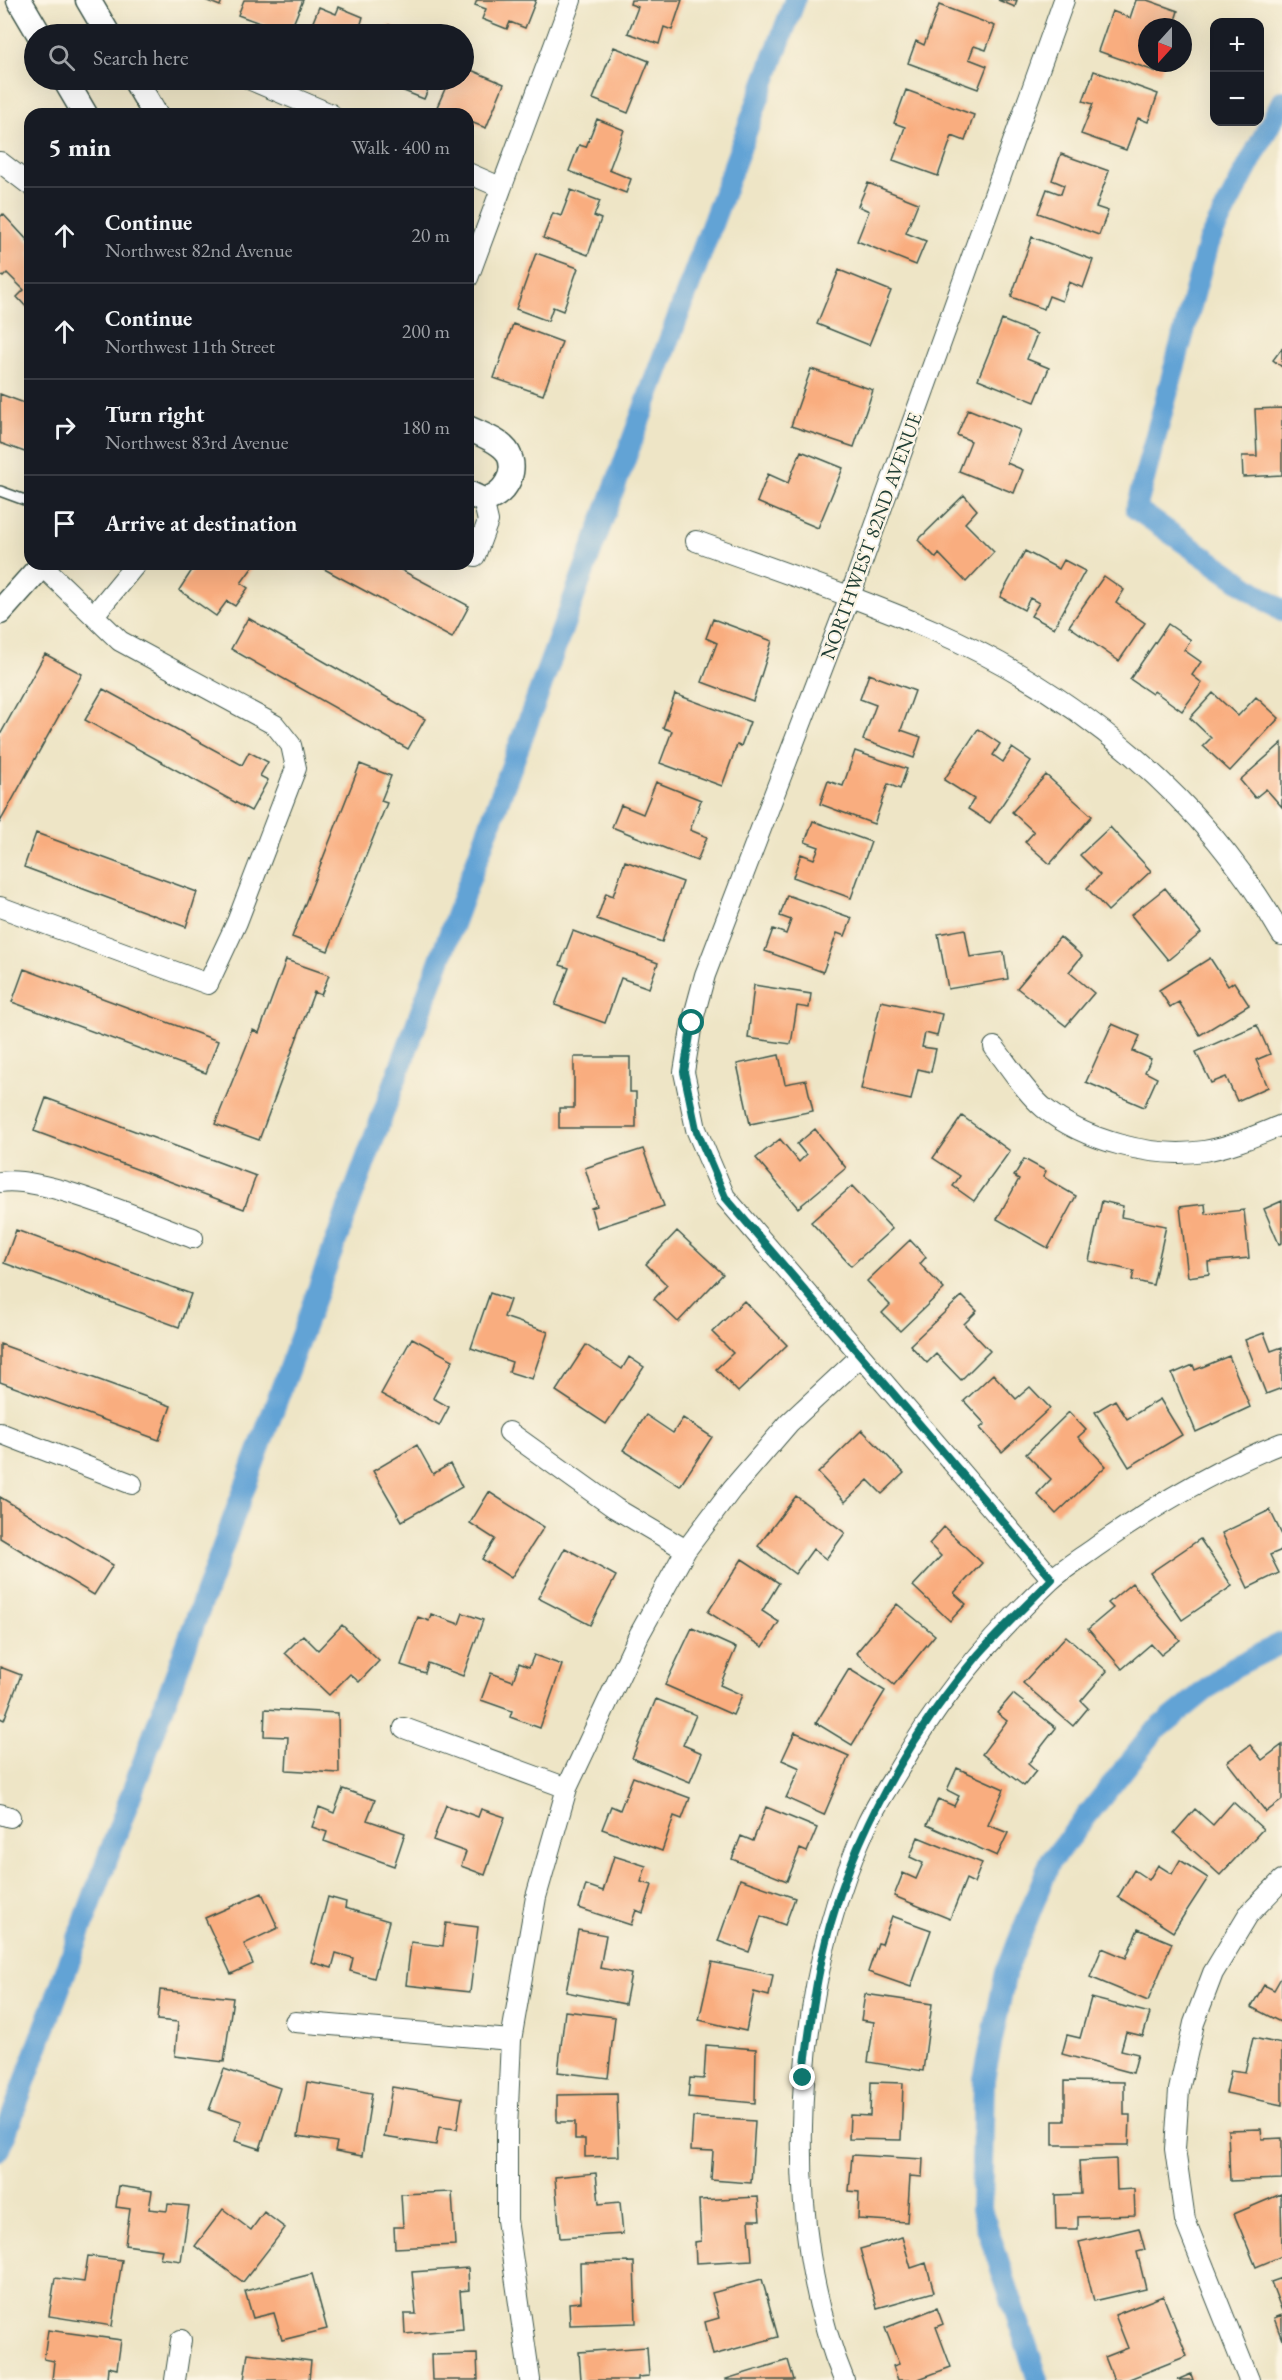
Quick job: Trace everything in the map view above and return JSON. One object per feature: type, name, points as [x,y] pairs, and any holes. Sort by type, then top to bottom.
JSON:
[{"type":"street","points":[[19,0],[33,24]]},
{"type":"street","points":[[88,0],[102,24]]},
{"type":"street","points":[[474,261],[572,0]]},
{"type":"street","name":"NORTHWEST 82ND AVENUE","points":[[861,1356],[725,1197],[696,1129],[684,1072],[692,1023],[705,975],[850,597],[1064,0]]},
{"type":"street","points":[[71,90],[81,108]]},
{"type":"street","points":[[141,90],[151,108]]},
{"type":"street","points":[[275,90],[317,108]]},
{"type":"street","points":[[0,162],[24,180]]},
{"type":"street","points":[[474,176],[500,188]]},
{"type":"street","points":[[474,431],[500,445],[508,453],[510,463],[509,478],[501,491],[476,496],[488,521],[474,556]]},
{"type":"street","points":[[696,541],[850,597],[936,632],[1008,668],[1090,720],[1156,775],[1212,837],[1267,908],[1282,935]]},
{"type":"street","points":[[0,612],[38,570]]},
{"type":"street","points":[[0,906],[208,984],[237,922],[296,768],[291,745],[275,725],[120,640],[48,570]]},
{"type":"street","points":[[94,615],[131,570]]},
{"type":"street","points":[[994,1047],[1042,1106],[1074,1130],[1114,1143],[1159,1151],[1203,1151],[1282,1125]]},
{"type":"street","points":[[0,1182],[14,1179],[41,1184],[193,1238]]},
{"type":"street","points":[[530,2380],[507,2220],[507,2129],[511,2040],[536,1897],[567,1788],[639,1635],[686,1550],[732,1489],[789,1423],[861,1356],[1052,1579]]},
{"type":"street","points":[[509,1432],[615,1508],[686,1550]]},
{"type":"street","points":[[0,1433],[132,1484]]},
{"type":"street","points":[[844,2380],[837,2363],[811,2265],[801,2170],[803,2078],[815,1994],[834,1910],[868,1823],[917,1738],[979,1654],[1052,1579],[1144,1513],[1248,1457],[1282,1443]]},
{"type":"street","points":[[404,1728],[567,1788]]},
{"type":"street","points":[[1249,2380],[1185,2220],[1175,2149],[1179,2090],[1194,2023],[1213,1973],[1248,1915],[1282,1880]]},
{"type":"street","points":[[295,2022],[511,2040]]},
{"type":"street","points":[[175,2380],[181,2340]]},
{"type":"lane","points":[[0,491],[24,500]]},
{"type":"building","points":[[205,0],[222,0],[220,6]]},
{"type":"building","points":[[244,0],[303,0],[293,24],[262,24],[238,15]]},
{"type":"building","points":[[477,0],[536,0],[525,28],[510,22],[507,29],[482,19],[486,9],[475,5]]},
{"type":"building","points":[[631,0],[682,0],[672,30],[664,27],[659,44],[628,33],[638,7],[630,4]]},
{"type":"building","points":[[998,0],[1017,0],[1015,7]]},
{"type":"building","points":[[1136,0],[1147,0],[1178,11],[1176,18],[1138,18],[1138,65],[1098,51],[1112,11],[1130,18]]},
{"type":"building","points":[[939,5],[995,26],[986,50],[974,46],[969,59],[987,66],[978,89],[908,63],[916,41],[924,45]]},
{"type":"building","points":[[319,7],[336,14],[339,7],[363,17],[361,24],[312,24]]},
{"type":"building","points":[[614,47],[649,61],[628,113],[593,99]]},
{"type":"building","points":[[474,71],[504,84],[486,128],[474,123],[474,108],[437,107],[445,90],[474,90]]},
{"type":"building","points":[[1094,71],[1158,94],[1148,122],[1138,118],[1126,150],[1081,134],[1093,104],[1083,101]]},
{"type":"building","points":[[401,90],[428,90],[424,99]]},
{"type":"building","points":[[906,90],[974,115],[965,141],[952,136],[938,176],[893,160],[905,127],[894,123]]},
{"type":"building","points":[[597,119],[624,130],[609,170],[631,179],[626,193],[569,171],[579,145],[586,147]]},
{"type":"building","points":[[1061,154],[1109,171],[1096,207],[1108,211],[1099,235],[1038,213],[1047,189],[1061,194],[1064,185],[1052,180]]},
{"type":"building","points":[[868,183],[918,203],[906,233],[926,241],[916,265],[857,241],[869,211],[858,206]]},
{"type":"building","points":[[571,190],[600,201],[594,216],[601,219],[588,255],[543,238],[553,213],[561,216]]},
{"type":"building","points":[[3,214],[24,237],[24,290],[7,273],[3,277],[0,275],[0,217]]},
{"type":"building","points":[[1032,237],[1093,260],[1083,288],[1069,282],[1062,301],[1049,296],[1044,309],[1011,297]]},
{"type":"building","points":[[536,253],[578,268],[563,311],[553,307],[548,321],[516,309]]},
{"type":"building","points":[[839,270],[891,291],[869,345],[817,324]]},
{"type":"building","points":[[24,290],[24,305],[17,297]]},
{"type":"building","points":[[1002,320],[1037,334],[1027,359],[1049,368],[1035,402],[978,379]]},
{"type":"building","points":[[513,324],[562,342],[543,395],[494,378]]},
{"type":"building","points":[[1282,348],[1282,367],[1273,360]]},
{"type":"building","points":[[811,369],[873,390],[854,447],[791,426]]},
{"type":"building","points":[[0,394],[24,403],[24,452],[0,443]]},
{"type":"building","points":[[1282,408],[1282,475],[1243,477],[1242,456],[1257,456],[1255,409]]},
{"type":"building","points":[[968,409],[1020,430],[1007,463],[1023,470],[1014,493],[959,471],[971,441],[957,435]]},
{"type":"building","points":[[801,451],[843,468],[818,528],[757,502],[768,474],[788,483]]},
{"type":"building","points":[[964,495],[977,510],[965,523],[994,552],[966,582],[939,554],[936,558],[918,540]]},
{"type":"building","points":[[1025,551],[1059,569],[1064,560],[1085,571],[1054,628],[1031,616],[1039,603],[1030,598],[1024,610],[1000,597]]},
{"type":"building","points":[[192,570],[251,570],[241,583],[248,588],[235,606],[227,601],[216,616],[179,590]]},
{"type":"building","points":[[326,570],[401,570],[469,606],[452,638]]},
{"type":"building","points":[[1104,576],[1124,590],[1116,603],[1145,623],[1119,661],[1069,626]]},
{"type":"building","points":[[248,618],[425,719],[408,749],[231,649]]},
{"type":"building","points":[[713,619],[772,641],[753,701],[702,682],[717,643],[706,638]]},
{"type":"building","points":[[1168,624],[1191,640],[1184,650],[1201,662],[1192,675],[1202,683],[1182,711],[1154,691],[1152,694],[1130,679]]},
{"type":"building","points":[[45,654],[82,674],[0,822],[0,735]]},
{"type":"building","points":[[869,674],[915,691],[901,730],[921,737],[914,758],[863,740],[876,705],[860,699]]},
{"type":"building","points":[[103,689],[242,765],[249,752],[268,762],[260,776],[268,780],[251,811],[85,720]]},
{"type":"building","points":[[1213,693],[1238,716],[1256,697],[1279,718],[1230,771],[1203,746],[1211,738],[1190,718]]},
{"type":"building","points":[[675,694],[750,722],[741,746],[737,745],[722,786],[660,763],[672,731],[663,728]]},
{"type":"building","points":[[978,729],[1000,744],[993,755],[1003,762],[1012,748],[1031,761],[990,823],[968,809],[974,799],[944,780]]},
{"type":"building","points":[[1282,743],[1282,807],[1266,789],[1255,798],[1240,780]]},
{"type":"building","points":[[855,751],[907,769],[900,789],[888,784],[874,824],[820,804],[828,781],[843,786]]},
{"type":"building","points":[[360,764],[391,776],[381,801],[387,803],[328,951],[292,937]]},
{"type":"building","points":[[1046,775],[1092,816],[1050,864],[1025,842],[1034,832],[1012,812]]},
{"type":"building","points":[[656,782],[701,800],[690,830],[707,837],[697,861],[612,827],[621,805],[643,814]]},
{"type":"building","points":[[813,821],[871,842],[851,898],[793,877],[801,854],[814,859],[819,847],[805,842]]},
{"type":"building","points":[[1110,827],[1151,871],[1108,911],[1087,888],[1100,875],[1080,855]]},
{"type":"building","points":[[36,833],[197,892],[186,927],[24,867]]},
{"type":"building","points":[[625,861],[683,882],[662,942],[597,919],[606,893],[613,896]]},
{"type":"building","points":[[1165,888],[1201,933],[1168,960],[1131,915]]},
{"type":"building","points":[[787,895],[852,918],[845,936],[837,933],[823,972],[765,951],[773,929],[786,934],[791,920],[780,916]]},
{"type":"building","points":[[965,929],[970,957],[1004,952],[1008,979],[948,989],[938,934]]},
{"type":"building","points":[[573,931],[658,963],[649,988],[621,978],[605,1023],[555,1005],[569,968],[560,965]]},
{"type":"building","points":[[1060,937],[1082,956],[1069,972],[1094,993],[1066,1026],[1017,988]]},
{"type":"building","points":[[1210,958],[1228,986],[1234,982],[1249,1005],[1200,1035],[1179,1002],[1170,1007],[1159,990]]},
{"type":"building","points":[[286,960],[329,975],[321,995],[314,992],[259,1140],[215,1124],[253,1030],[259,1033]]},
{"type":"building","points":[[24,969],[218,1041],[206,1073],[12,1002]]},
{"type":"building","points":[[754,985],[811,994],[809,1008],[797,1006],[791,1044],[748,1038]]},
{"type":"building","points":[[881,1001],[942,1014],[937,1036],[925,1033],[922,1047],[936,1049],[931,1072],[918,1069],[911,1100],[861,1089]]},
{"type":"building","points":[[1112,1024],[1140,1036],[1133,1051],[1151,1059],[1145,1072],[1157,1078],[1144,1107],[1086,1082]]},
{"type":"building","points":[[1257,1025],[1270,1054],[1256,1060],[1268,1087],[1237,1101],[1226,1077],[1211,1083],[1196,1052]]},
{"type":"building","points":[[779,1055],[785,1084],[806,1080],[813,1111],[750,1124],[737,1064]]},
{"type":"building","points":[[574,1057],[630,1057],[630,1092],[636,1092],[636,1128],[559,1128],[559,1108],[574,1108]]},
{"type":"building","points":[[46,1098],[256,1176],[244,1209],[34,1131]]},
{"type":"building","points":[[962,1116],[1010,1151],[974,1201],[953,1186],[960,1176],[933,1158]]},
{"type":"building","points":[[815,1129],[846,1168],[798,1208],[756,1158],[780,1139],[799,1162],[806,1155],[797,1144]]},
{"type":"building","points":[[643,1149],[664,1206],[597,1228],[591,1208],[597,1206],[585,1168]]},
{"type":"building","points":[[1024,1159],[1046,1171],[1043,1177],[1076,1196],[1048,1248],[997,1219],[1019,1179],[1014,1176]]},
{"type":"building","points":[[852,1186],[892,1229],[851,1266],[811,1222]]},
{"type":"building","points":[[1102,1201],[1123,1206],[1121,1217],[1166,1226],[1153,1285],[1132,1280],[1134,1271],[1089,1261]]},
{"type":"building","points":[[1282,1201],[1282,1243],[1279,1244],[1264,1209]]},
{"type":"building","points":[[1205,1204],[1206,1214],[1244,1210],[1249,1258],[1208,1262],[1209,1274],[1188,1277],[1180,1207]]},
{"type":"building","points":[[16,1230],[191,1294],[179,1327],[4,1263]]},
{"type":"building","points":[[677,1231],[723,1274],[678,1322],[654,1299],[667,1285],[646,1264]]},
{"type":"building","points":[[910,1240],[926,1257],[920,1264],[944,1289],[900,1331],[882,1313],[890,1305],[867,1281]]},
{"type":"building","points":[[490,1293],[510,1300],[504,1317],[548,1332],[532,1379],[509,1372],[512,1362],[471,1348]]},
{"type":"building","points":[[962,1296],[977,1311],[964,1324],[990,1351],[961,1380],[936,1354],[927,1363],[910,1345]]},
{"type":"building","points":[[744,1301],[787,1345],[738,1392],[716,1369],[733,1353],[712,1332]]},
{"type":"building","points":[[1264,1333],[1271,1351],[1282,1347],[1282,1388],[1266,1394],[1245,1340]]},
{"type":"building","points":[[412,1338],[453,1360],[433,1398],[449,1407],[439,1426],[381,1394]]},
{"type":"building","points":[[0,1344],[171,1406],[159,1440],[0,1382]]},
{"type":"building","points":[[586,1345],[622,1369],[629,1357],[644,1367],[606,1424],[556,1391]]},
{"type":"building","points":[[1229,1356],[1250,1407],[1196,1432],[1172,1374],[1193,1365],[1195,1370]]},
{"type":"building","points":[[993,1374],[1016,1399],[1030,1387],[1050,1408],[1002,1452],[980,1428],[985,1424],[964,1401]]},
{"type":"building","points":[[1160,1399],[1182,1435],[1129,1467],[1095,1412],[1115,1400],[1127,1419]]},
{"type":"building","points":[[1069,1412],[1086,1430],[1078,1437],[1106,1466],[1056,1514],[1037,1494],[1051,1479],[1026,1454]]},
{"type":"building","points":[[646,1415],[673,1433],[683,1418],[712,1437],[680,1486],[623,1450]]},
{"type":"building","points":[[862,1430],[904,1473],[882,1494],[868,1480],[845,1502],[818,1473]]},
{"type":"building","points":[[417,1445],[433,1474],[450,1464],[462,1487],[402,1521],[373,1471]]},
{"type":"building","points":[[489,1492],[544,1527],[511,1578],[482,1559],[495,1539],[470,1523]]},
{"type":"building","points":[[796,1496],[845,1533],[826,1559],[813,1549],[795,1574],[758,1546]]},
{"type":"building","points":[[0,1497],[113,1565],[94,1595],[0,1538]]},
{"type":"building","points":[[1270,1510],[1282,1535],[1282,1550],[1270,1555],[1279,1573],[1248,1588],[1222,1533]]},
{"type":"building","points":[[944,1527],[982,1563],[954,1593],[966,1604],[950,1621],[913,1586],[941,1556],[929,1544]]},
{"type":"building","points":[[1200,1539],[1232,1586],[1182,1620],[1150,1573]]},
{"type":"building","points":[[565,1548],[616,1576],[590,1625],[538,1598]]},
{"type":"building","points":[[742,1559],[779,1583],[762,1611],[779,1622],[763,1647],[708,1612]]},
{"type":"building","points":[[1132,1583],[1180,1640],[1161,1655],[1151,1644],[1122,1669],[1088,1629],[1113,1608],[1108,1603]]},
{"type":"building","points":[[897,1604],[935,1635],[894,1685],[856,1653]]},
{"type":"building","points":[[463,1613],[483,1620],[463,1676],[428,1663],[425,1673],[401,1665],[418,1617],[429,1621],[431,1614],[459,1624]]},
{"type":"building","points":[[342,1625],[379,1661],[359,1682],[350,1674],[329,1695],[285,1653],[303,1635],[318,1650]]},
{"type":"building","points":[[692,1628],[736,1648],[720,1685],[742,1695],[733,1715],[665,1685]]},
{"type":"building","points":[[1066,1636],[1107,1671],[1081,1701],[1088,1708],[1073,1726],[1023,1683]]},
{"type":"building","points":[[534,1655],[562,1665],[540,1728],[510,1717],[512,1711],[481,1700],[491,1673],[513,1681],[519,1663],[529,1667]]},
{"type":"building","points":[[0,1667],[21,1675],[4,1720],[0,1718]]},
{"type":"building","points":[[849,1669],[885,1691],[852,1745],[816,1723]]},
{"type":"building","points":[[1013,1694],[1056,1728],[1028,1764],[1036,1771],[1024,1786],[982,1754],[1007,1721],[997,1713]]},
{"type":"building","points":[[656,1699],[696,1715],[683,1745],[702,1753],[690,1782],[632,1758]]},
{"type":"building","points":[[265,1709],[338,1713],[339,1773],[286,1770],[288,1737],[264,1736]]},
{"type":"building","points":[[795,1732],[849,1756],[824,1815],[786,1798],[800,1768],[782,1760]]},
{"type":"building","points":[[1250,1745],[1262,1760],[1282,1745],[1282,1800],[1266,1812],[1227,1762]]},
{"type":"building","points":[[957,1768],[1004,1789],[988,1825],[1008,1833],[997,1856],[927,1825],[938,1799],[954,1806],[959,1796],[947,1790]]},
{"type":"building","points":[[633,1777],[690,1798],[682,1819],[674,1816],[662,1851],[602,1829],[611,1806],[620,1810]]},
{"type":"building","points":[[343,1789],[375,1800],[367,1820],[405,1833],[394,1866],[324,1841],[327,1832],[312,1827],[319,1807],[334,1813]]},
{"type":"building","points":[[1233,1802],[1263,1829],[1220,1875],[1174,1833],[1195,1809],[1213,1825]]},
{"type":"building","points":[[446,1805],[478,1817],[481,1809],[505,1817],[485,1875],[461,1866],[466,1852],[433,1840]]},
{"type":"building","points":[[766,1807],[817,1828],[807,1852],[800,1849],[787,1881],[732,1859],[741,1836],[753,1841]]},
{"type":"building","points":[[918,1837],[982,1863],[974,1883],[966,1879],[950,1919],[894,1896],[903,1873],[916,1879],[923,1863],[910,1857]]},
{"type":"building","points":[[614,1856],[646,1866],[641,1882],[652,1885],[643,1913],[636,1910],[631,1925],[579,1908],[586,1885],[603,1891]]},
{"type":"building","points":[[1180,1860],[1208,1878],[1173,1932],[1118,1897],[1134,1870],[1149,1880],[1158,1865],[1172,1874]]},
{"type":"building","points":[[740,1879],[795,1898],[785,1925],[761,1916],[749,1952],[718,1941]]},
{"type":"building","points":[[262,1893],[278,1928],[244,1944],[253,1964],[231,1974],[205,1918]]},
{"type":"building","points":[[328,1897],[346,1902],[345,1908],[389,1921],[374,1978],[350,1971],[353,1958],[336,1953],[332,1968],[311,1962]]},
{"type":"building","points":[[892,1916],[931,1930],[911,1987],[868,1972],[878,1943],[882,1944]]},
{"type":"building","points":[[446,1923],[478,1927],[470,1992],[406,1985],[411,1942],[443,1946]]},
{"type":"building","points":[[1138,1929],[1172,1943],[1148,2001],[1090,1977],[1102,1948],[1126,1958]]},
{"type":"building","points":[[578,1930],[606,1935],[600,1968],[631,1974],[625,2004],[566,1992]]},
{"type":"building","points":[[712,1962],[773,1975],[769,1996],[754,1992],[746,2031],[699,2020]]},
{"type":"building","points":[[1282,1976],[1282,2023],[1251,2007],[1264,1985],[1274,1990]]},
{"type":"building","points":[[160,1990],[233,1998],[224,2062],[175,2056],[178,2022],[157,2020]]},
{"type":"building","points":[[865,1994],[932,2004],[923,2071],[868,2062],[874,2022],[861,2020]]},
{"type":"building","points":[[1091,1998],[1150,2013],[1143,2036],[1126,2032],[1121,2050],[1138,2054],[1133,2073],[1062,2054],[1067,2035],[1080,2038]]},
{"type":"building","points":[[565,2011],[615,2017],[608,2078],[558,2072]]},
{"type":"building","points":[[1253,2038],[1282,2044],[1282,2105],[1226,2093],[1231,2070],[1245,2072]]},
{"type":"building","points":[[706,2045],[756,2049],[755,2103],[688,2097],[690,2078],[704,2079]]},
{"type":"building","points":[[224,2069],[280,2088],[260,2149],[235,2141],[242,2121],[209,2110]]},
{"type":"building","points":[[1065,2081],[1124,2082],[1124,2115],[1130,2115],[1129,2145],[1053,2145],[1053,2121],[1065,2121]]},
{"type":"building","points":[[307,2082],[372,2093],[362,2156],[335,2151],[337,2142],[298,2136]]},
{"type":"building","points":[[871,2082],[903,2083],[901,2140],[849,2139],[850,2115],[870,2116]]},
{"type":"building","points":[[392,2087],[462,2098],[457,2129],[439,2127],[436,2145],[384,2137]]},
{"type":"building","points":[[617,2094],[619,2156],[585,2157],[585,2139],[575,2139],[575,2122],[557,2122],[557,2095]]},
{"type":"building","points":[[693,2117],[755,2121],[751,2183],[711,2180],[713,2151],[691,2150]]},
{"type":"building","points":[[1261,2129],[1262,2139],[1282,2138],[1282,2179],[1230,2181],[1228,2130]]},
{"type":"building","points":[[852,2155],[923,2159],[922,2177],[910,2176],[907,2222],[858,2219],[859,2192],[849,2191]]},
{"type":"building","points":[[1116,2159],[1117,2190],[1134,2189],[1135,2215],[1078,2217],[1078,2229],[1056,2229],[1055,2195],[1081,2194],[1079,2161]]},
{"type":"building","points":[[596,2173],[599,2204],[620,2202],[623,2234],[560,2238],[555,2177]]},
{"type":"building","points":[[119,2186],[152,2191],[149,2209],[167,2211],[168,2204],[189,2206],[181,2261],[160,2258],[162,2250],[125,2245],[130,2209],[116,2207]]},
{"type":"building","points":[[452,2192],[455,2245],[395,2248],[394,2227],[403,2227],[401,2194]]},
{"type":"building","points":[[1281,2194],[1282,2256],[1256,2267],[1234,2214]]},
{"type":"building","points":[[758,2197],[760,2220],[749,2220],[752,2260],[696,2263],[695,2242],[701,2241],[699,2200]]},
{"type":"building","points":[[223,2209],[251,2230],[264,2212],[285,2228],[243,2282],[195,2246]]},
{"type":"building","points":[[1139,2228],[1145,2250],[1137,2252],[1146,2289],[1094,2301],[1079,2242]]},
{"type":"building","points":[[902,2237],[911,2268],[926,2263],[934,2292],[877,2308],[860,2249]]},
{"type":"building","points":[[88,2256],[122,2260],[112,2326],[49,2316],[55,2278],[84,2282]]},
{"type":"building","points":[[634,2262],[636,2323],[570,2325],[569,2303],[581,2302],[580,2263]]},
{"type":"building","points":[[468,2268],[469,2290],[460,2291],[463,2329],[405,2334],[404,2314],[416,2314],[412,2272]]},
{"type":"building","points":[[312,2274],[327,2329],[282,2340],[274,2313],[253,2318],[245,2291]]},
{"type":"building","points":[[1282,2278],[1282,2311],[1271,2282]]},
{"type":"building","points":[[762,2279],[778,2337],[713,2355],[705,2322],[719,2318],[712,2293]]},
{"type":"building","points":[[1163,2296],[1187,2356],[1127,2380],[1114,2380],[1105,2357],[1128,2348],[1115,2315]]},
{"type":"building","points":[[937,2308],[943,2324],[936,2327],[951,2367],[916,2380],[898,2380],[893,2366],[899,2364],[885,2328]]},
{"type":"building","points":[[1282,2315],[1282,2340],[1274,2318]]},
{"type":"building","points":[[48,2330],[121,2340],[117,2369],[108,2367],[107,2380],[52,2380],[54,2361],[44,2359]]},
{"type":"building","points":[[647,2347],[649,2376],[638,2377],[638,2380],[581,2380],[579,2352]]},
{"type":"building","points":[[248,2353],[311,2361],[309,2380],[244,2380]]},
{"type":"building","points":[[477,2354],[478,2380],[432,2380],[431,2355]]},
{"type":"building","points":[[788,2360],[794,2380],[726,2379]]},
{"type":"building","points":[[1191,2374],[1193,2380],[1177,2380]]},
{"type":"waterway","points":[[0,2149],[795,0]]},
{"type":"waterway","points":[[1282,101],[1208,243],[1136,509],[1282,611]]},
{"type":"waterway","points":[[1038,2380],[981,2209],[984,2079],[1006,1972],[1050,1862],[1153,1733],[1234,1667],[1282,1643]]},
{"type":"route","points":[[692,1023],[684,1072],[696,1129],[725,1197],[1052,1579],[979,1654],[917,1738],[868,1823],[834,1910],[815,1994],[803,2078]]}]
